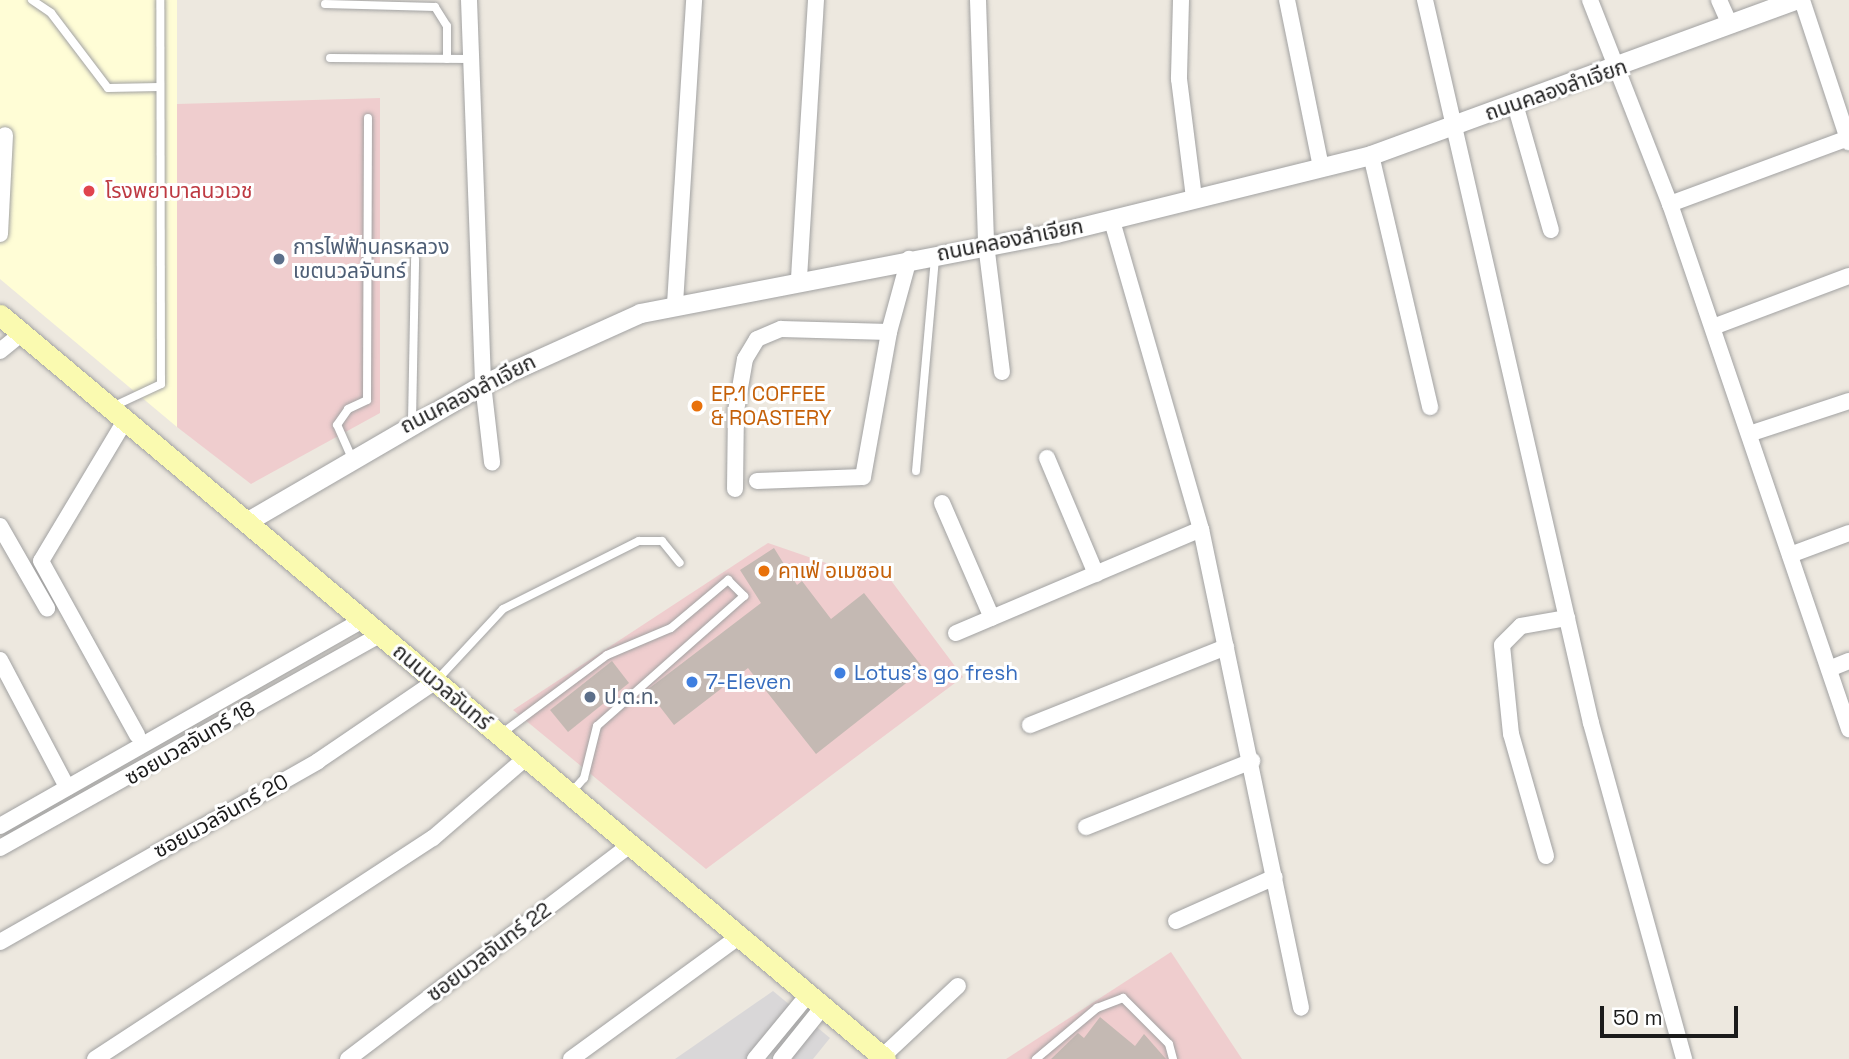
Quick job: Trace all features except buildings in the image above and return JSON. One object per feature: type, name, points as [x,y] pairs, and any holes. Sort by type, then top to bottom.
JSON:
[{"type":"main road","name":"ถนนนวลจันทร์","points":[[0,315],[883,1058]]},
{"type":"street","points":[[469,0],[483,384],[492,462]]},
{"type":"street","points":[[675,304],[694,0]]},
{"type":"street","points":[[799,278],[816,0]]},
{"type":"street","points":[[978,0],[986,244],[1002,372]]},
{"type":"street","points":[[1181,0],[1180,79],[1194,198]]},
{"type":"street","points":[[1287,0],[1321,167]]},
{"type":"street","points":[[1426,0],[1451,127],[1567,618],[1684,1059]]},
{"type":"street","points":[[1590,0],[1622,68],[1849,729]]},
{"type":"street","points":[[1719,0],[1730,25]]},
{"type":"street","name":"ถนนคลองลำเจียก","points":[[248,521],[351,456],[483,384],[585,336],[675,304],[799,278],[1112,221],[1371,155],[1622,68],[1794,0]]},
{"type":"street","points":[[1670,204],[1848,140],[1802,0]]},
{"type":"street","points":[[1515,104],[1551,230]]},
{"type":"street","points":[[0,234],[5,135]]},
{"type":"street","points":[[1371,155],[1430,407]]},
{"type":"street","points":[[1112,221],[1201,529],[1252,761],[1301,1008]]},
{"type":"street","points":[[757,481],[863,477],[889,332],[909,259]]},
{"type":"street","points":[[1713,327],[1849,276]]},
{"type":"street","points":[[735,489],[736,411],[745,359],[757,339],[781,328],[889,332]]},
{"type":"street","points":[[0,351],[22,333]]},
{"type":"street","points":[[1749,434],[1849,401]]},
{"type":"street","points":[[119,413],[41,561],[138,735]]},
{"type":"street","points":[[1047,458],[1096,574]]},
{"type":"street","points":[[942,503],[992,618]]},
{"type":"street","points":[[0,526],[47,608]]},
{"type":"street","points":[[956,634],[1201,529]]},
{"type":"street","points":[[1790,555],[1849,533]]},
{"type":"street","points":[[1546,856],[1511,734],[1502,645],[1511,630],[1567,618]]},
{"type":"street","points":[[0,826],[361,621]]},
{"type":"street","name":"ซอยนวลจันทร์ 18","points":[[0,848],[379,635]]},
{"type":"street","points":[[1030,724],[1226,647]]},
{"type":"street","points":[[0,660],[67,787]]},
{"type":"street","points":[[1829,668],[1849,661]]},
{"type":"street","name":"ซอยนวลจันทร์ 20","points":[[0,942],[318,761],[437,680]]},
{"type":"street","points":[[95,1059],[433,838],[527,757]]},
{"type":"street","points":[[1086,827],[1252,761]]},
{"type":"street","name":"ซอยนวลจันทร์ 22","points":[[348,1059],[629,846]]},
{"type":"street","points":[[1176,921],[1275,877]]},
{"type":"street","points":[[570,1059],[737,937]]},
{"type":"street","points":[[883,1058],[958,986]]},
{"type":"street","points":[[755,1059],[814,1002]]},
{"type":"street","points":[[781,1059],[814,1002]]},
{"type":"lane","points":[[32,0],[51,13],[108,88],[160,88]]},
{"type":"lane","points":[[119,413],[161,384],[160,0]]},
{"type":"lane","points":[[325,4],[435,7],[447,26],[447,59]]},
{"type":"lane","points":[[330,58],[470,59]]},
{"type":"lane","points":[[351,456],[337,425],[348,409],[367,400],[368,118]]},
{"type":"lane","points":[[916,471],[935,255]]},
{"type":"lane","points":[[412,421],[415,259]]},
{"type":"lane","points":[[437,680],[503,609],[639,541],[662,541],[680,563]]},
{"type":"lane","points":[[500,735],[607,655],[671,628],[728,580],[744,596],[597,726],[584,778],[569,795]]},
{"type":"lane","points":[[1036,1059],[1097,1008],[1123,998],[1168,1044],[1173,1059]]},
{"type":"shaded area","name":"โรงพยาบาลนวเวช","points":[[0,0],[177,0],[177,427],[0,279]]},
{"type":"shaded area","name":"การไฟฟ้านครหลวง เขตนวลจันทร์","points":[[380,98],[380,413],[251,484],[177,427],[177,104]]},
{"type":"shaded area","points":[[768,543],[867,577],[881,567],[963,677],[706,869],[513,710]]},
{"type":"shaded area","points":[[1171,952],[1242,1059],[1006,1059]]},
{"type":"shaded area","points":[[773,991],[830,1038],[813,1059],[675,1059]]},
{"type":"place","name":"โรงพยาบาลนวเวช","points":[[89,191]]},
{"type":"place","name":"การไฟฟ้านครหลวง เขตนวลจันทร์","points":[[279,259]]},
{"type":"place","name":"EP.1 COFFEE & ROASTERY","points":[[697,406]]},
{"type":"place","name":"คาเฟ่ อเมซอน","points":[[764,571]]},
{"type":"place","name":"Lotus's go fresh","points":[[840,673]]},
{"type":"place","name":"7-Eleven","points":[[692,682]]},
{"type":"place","name":"ป.ต.ท.","points":[[590,697]]}]
